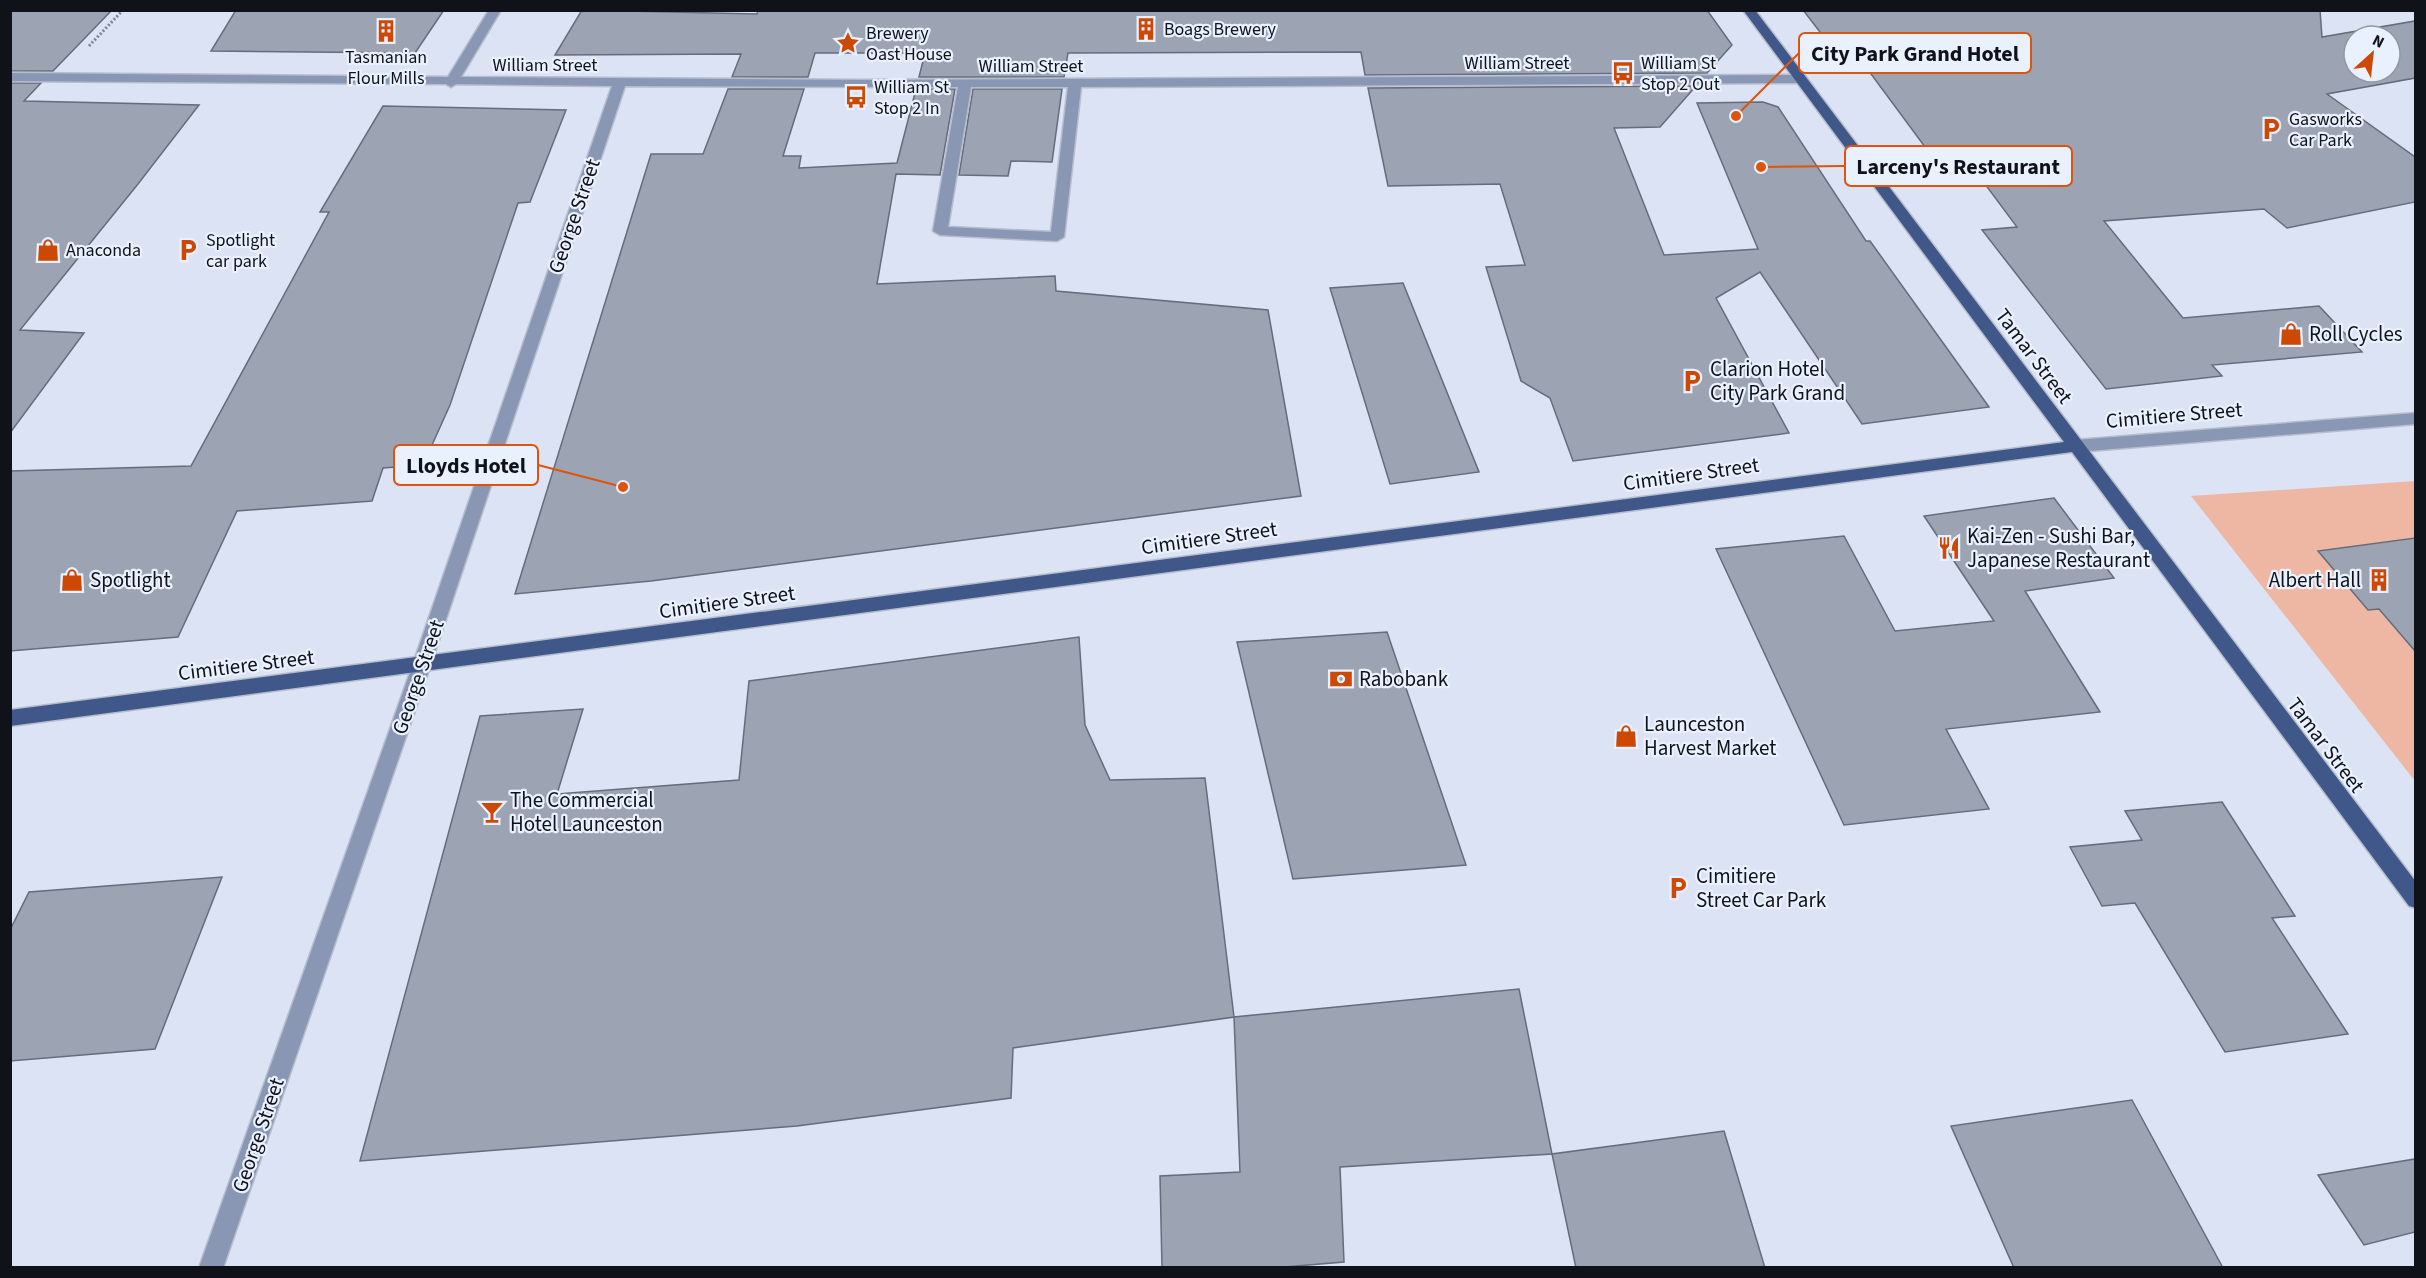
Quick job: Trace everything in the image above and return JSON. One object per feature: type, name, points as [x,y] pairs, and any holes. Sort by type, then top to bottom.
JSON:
[{"type":"main road","name":"Tamar Street","points":[[1749,10],[2415,900]]},
{"type":"main road","name":"Cimitiere Street","points":[[10,718],[2076,446]]},
{"type":"street","points":[[451,83],[495,10]]},
{"type":"street","name":"William Street","points":[[10,77],[619,84],[1800,79]]},
{"type":"street","points":[[965,84],[940,231],[1057,237],[1075,83]]},
{"type":"street","name":"George Street","points":[[212,1268],[422,664],[619,84]]},
{"type":"street","name":"Cimitiere Street","points":[[2076,446],[2415,418]]},
{"type":"path","points":[[87,48],[123,10]]},
{"type":"shaded area","points":[[2415,481],[2415,781],[2191,496]]},
{"type":"building","points":[[10,10],[112,10],[53,71],[10,71]]},
{"type":"building","points":[[236,10],[444,10],[415,53],[211,51]]},
{"type":"building","name":"Boags Brewery","points":[[582,10],[757,14],[758,10],[1707,10],[1732,45],[1707,73],[1365,75],[1361,52],[1068,53],[1064,77],[919,77],[925,53],[815,53],[808,77],[732,77],[741,54],[555,55]]},
{"type":"building","points":[[1803,10],[2320,10],[2322,37],[2342,34],[2342,84],[2382,84],[2327,94],[2415,157],[2415,202],[2287,228],[2264,209],[2104,221],[2183,318],[2319,306],[2362,352],[2212,365],[2222,376],[2106,389],[1982,230],[2017,227],[1959,149],[1928,151],[1857,55],[1837,54]]},
{"type":"building","points":[[2415,21],[2415,78],[2402,80],[2402,24],[2398,24]]},
{"type":"building","name":"Anaconda","points":[[10,83],[41,83],[24,101],[199,105],[20,330],[84,333],[10,433]]},
{"type":"building","points":[[1696,86],[1660,127],[1614,128],[1664,255],[1758,249],[1697,103],[1763,102],[1778,107],[1866,241],[1870,241],[1989,407],[1862,424],[1760,272],[1716,298],[1789,433],[1573,461],[1550,398],[1521,381],[1486,267],[1525,265],[1500,184],[1388,186],[1368,88]]},
{"type":"building","points":[[728,89],[804,89],[783,156],[801,156],[799,168],[897,163],[916,89],[955,89],[940,175],[896,174],[877,284],[1055,276],[1056,291],[1268,310],[1301,496],[651,581],[515,594],[651,154],[703,154]]},
{"type":"building","points":[[973,89],[1062,89],[1052,162],[1011,161],[1008,176],[959,175]]},
{"type":"building","points":[[383,106],[566,110],[530,202],[518,203],[450,405],[423,465],[383,468],[372,501],[237,511],[178,637],[10,651],[10,471],[191,466],[329,212],[320,212]]},
{"type":"building","points":[[1403,283],[1479,472],[1390,484],[1330,288]]},
{"type":"building","points":[[2054,498],[2114,578],[2025,591],[2100,712],[1946,729],[1989,809],[1844,825],[1716,549],[1844,536],[1895,631],[1994,621],[1924,516]]},
{"type":"building","name":"Albert Hall","points":[[2415,538],[2415,651],[2379,609],[2368,610],[2318,551]]},
{"type":"building","points":[[1387,632],[1466,865],[1293,879],[1237,642]]},
{"type":"building","points":[[1079,637],[1085,725],[1110,780],[1205,778],[1234,1017],[1013,1048],[1011,1098],[797,1126],[360,1161],[480,716],[583,709],[557,794],[739,780],[749,681]]},
{"type":"building","points":[[2222,802],[2295,916],[2272,918],[2348,1034],[2225,1052],[2135,903],[2102,906],[2070,847],[2142,840],[2125,811]]},
{"type":"building","points":[[222,877],[155,1049],[10,1061],[10,930],[29,892]]},
{"type":"building","points":[[1519,989],[1552,1154],[1340,1167],[1344,1262],[1272,1268],[1162,1268],[1160,1176],[1240,1172],[1234,1017]]},
{"type":"building","points":[[2132,1100],[2223,1268],[2014,1268],[1951,1126]]},
{"type":"building","points":[[1724,1131],[1765,1268],[1576,1268],[1552,1154]]},
{"type":"building","points":[[2415,1159],[2415,1232],[2364,1245],[2318,1175]]},
{"type":"place","name":"Boags Brewery","points":[[1146,29]]},
{"type":"place","name":"Tasmanian Flour Mills","points":[[386,31]]},
{"type":"place","name":"Brewery Oast House","points":[[848,43]]},
{"type":"place","name":"William St Stop 2 Out","points":[[1623,73]]},
{"type":"place","name":"William St Stop 2 In","points":[[856,97]]},
{"type":"place","name":"City Park Grand Hotel","points":[[1736,116]]},
{"type":"place","name":"Gasworks Car Park","points":[[2271,129]]},
{"type":"place","name":"Larceny's Restaurant","points":[[1761,167]]},
{"type":"place","name":"Anaconda","points":[[48,250]]},
{"type":"place","name":"Spotlight car park","points":[[188,250]]},
{"type":"place","name":"Roll Cycles","points":[[2291,334]]},
{"type":"place","name":"Clarion Hotel City Park Grand","points":[[1692,381]]},
{"type":"place","name":"Lloyds Hotel","points":[[623,487]]},
{"type":"place","name":"Kai-Zen - Sushi Bar, Japanese Restaurant","points":[[1949,548]]},
{"type":"place","name":"Spotlight","points":[[72,580]]},
{"type":"place","name":"Albert Hall","points":[[2379,580]]},
{"type":"place","name":"Rabobank","points":[[1341,679]]},
{"type":"place","name":"Launceston Harvest Market","points":[[1626,736]]},
{"type":"place","name":"The Commercial Hotel Launceston","points":[[492,812]]},
{"type":"place","name":"Cimitiere Street Car Park","points":[[1678,888]]}]
